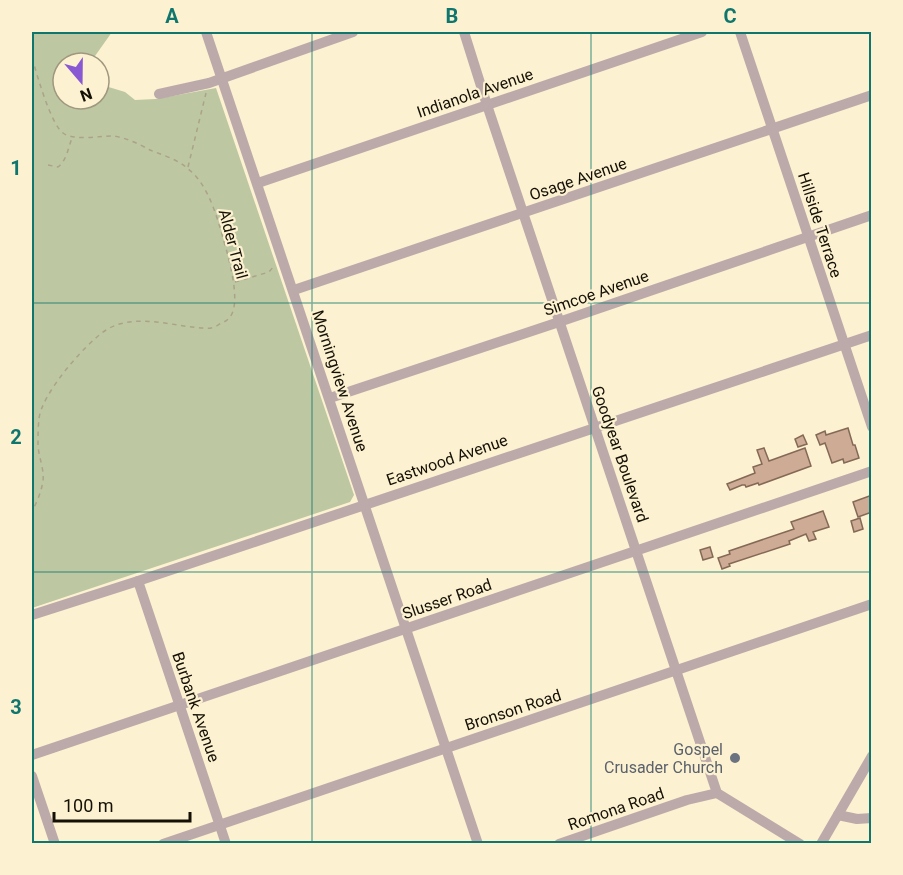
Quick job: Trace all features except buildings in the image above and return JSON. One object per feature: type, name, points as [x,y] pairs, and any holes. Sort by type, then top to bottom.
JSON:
[{"type":"street","name":"Morningview Avenue","points":[[206,32],[478,843]]},
{"type":"street","points":[[159,94],[209,83],[353,32]]},
{"type":"street","name":"Goodyear Boulevard","points":[[464,32],[717,793]]},
{"type":"street","name":"Indianola Avenue","points":[[258,183],[702,32]]},
{"type":"street","name":"Hillside Terrace","points":[[740,32],[872,427]]},
{"type":"street","name":"Osage Avenue","points":[[294,290],[872,95]]},
{"type":"street","name":"Simcoe Avenue","points":[[330,398],[872,215]]},
{"type":"street","name":"Eastwood Avenue","points":[[32,615],[872,335]]},
{"type":"street","name":"Slusser Road","points":[[32,755],[872,471]]},
{"type":"street","name":"Burbank Avenue","points":[[138,581],[226,843]]},
{"type":"street","name":"Bronson Road","points":[[163,843],[872,604]]},
{"type":"street","points":[[821,843],[872,756]]},
{"type":"street","points":[[32,776],[55,843]]},
{"type":"street","points":[[717,793],[800,843]]},
{"type":"street","name":"Romona Road","points":[[559,843],[687,800],[717,793]]},
{"type":"street","points":[[838,815],[857,819],[872,818]]},
{"type":"path","points":[[32,58],[51,114],[62,132],[72,137],[62,164],[58,167],[48,165]]},
{"type":"path","points":[[188,168],[209,83]]},
{"type":"path","name":"Alder Trail","points":[[32,511],[43,486],[38,446],[39,416],[44,403],[64,372],[91,341],[108,328],[130,322],[156,321],[206,328],[215,327],[229,318],[234,309],[234,283],[216,214],[200,181],[188,168],[115,136],[72,137]]},
{"type":"path","points":[[234,283],[269,272],[283,258]]},
{"type":"green space","points":[[32,32],[112,32],[99,51],[51,51],[51,111],[111,111],[111,88],[125,92],[135,100],[156,99],[216,88],[354,495],[350,502],[32,608]]},
{"type":"place","name":"Gospel Crusader Church","points":[[735,758]]}]
